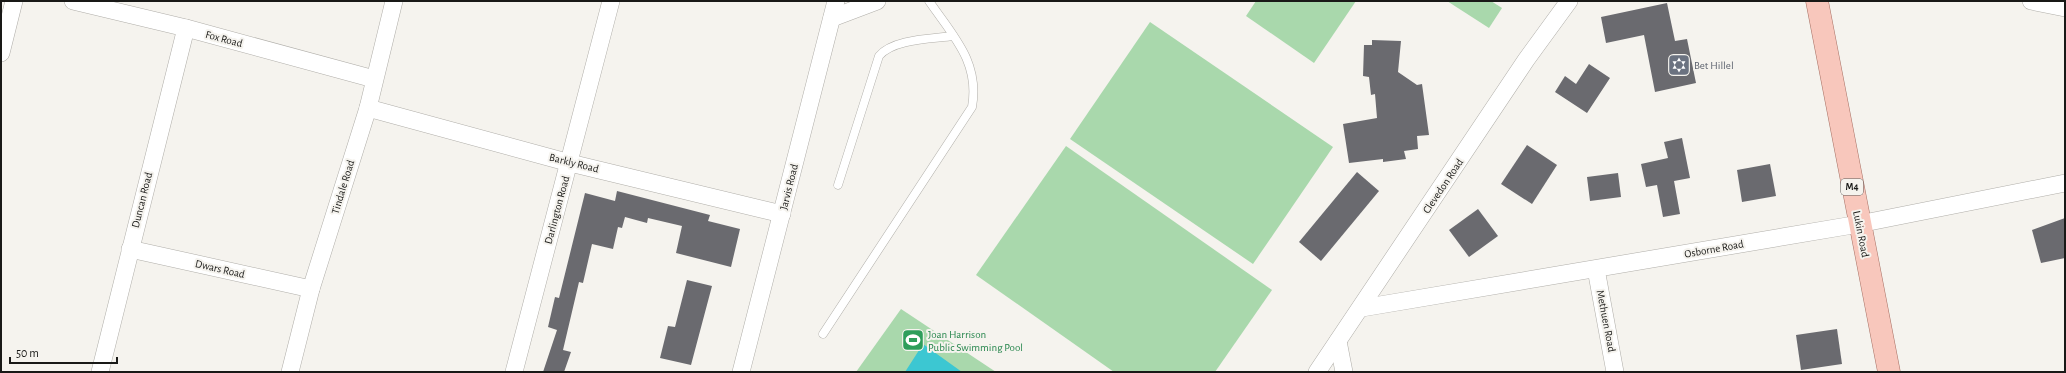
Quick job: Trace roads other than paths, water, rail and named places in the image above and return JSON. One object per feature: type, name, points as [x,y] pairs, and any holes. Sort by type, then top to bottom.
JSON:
[{"type":"main road","name":"Lukin Road","points":[[1817,1],[1859,224],[1889,372]]},
{"type":"street","points":[[1,53],[4,26],[14,1]]},
{"type":"street","name":"Fox Road","points":[[73,1],[186,28],[374,79]]},
{"type":"street","name":"Tindale Road","points":[[290,372],[311,289],[368,108],[394,1]]},
{"type":"street","name":"Darlington Road","points":[[514,372],[570,163],[611,1]]},
{"type":"street","name":"Jarvis Road","points":[[741,372],[836,1]]},
{"type":"street","points":[[832,18],[877,1]]},
{"type":"street","name":"Clevedon Road","points":[[1317,372],[1362,308],[1526,60],[1569,1]]},
{"type":"street","points":[[2031,1],[2065,8]]},
{"type":"street","name":"Duncan Road","points":[[100,372],[186,28]]},
{"type":"street","name":"Barkly Road","points":[[368,108],[570,163],[782,214]]},
{"type":"street","name":"Osborne Road","points":[[1362,308],[1859,224],[2065,183]]},
{"type":"street","name":"Dwars Road","points":[[130,249],[311,289]]},
{"type":"street","name":"Methuen Road","points":[[1596,269],[1615,372]]},
{"type":"street","points":[[1338,341],[1344,372]]},
{"type":"lane","points":[[823,334],[972,107],[974,88],[972,73],[964,52],[929,1]]},
{"type":"lane","points":[[838,185],[879,56],[885,49],[896,45],[953,36]]},
{"type":"water","points":[[923,344],[962,372],[905,372]]},
{"type":"place","name":"Bet Hillel","points":[[1679,65]]},
{"type":"place","name":"Joan Harrison Public Swimming Pool","points":[[913,340]]}]
